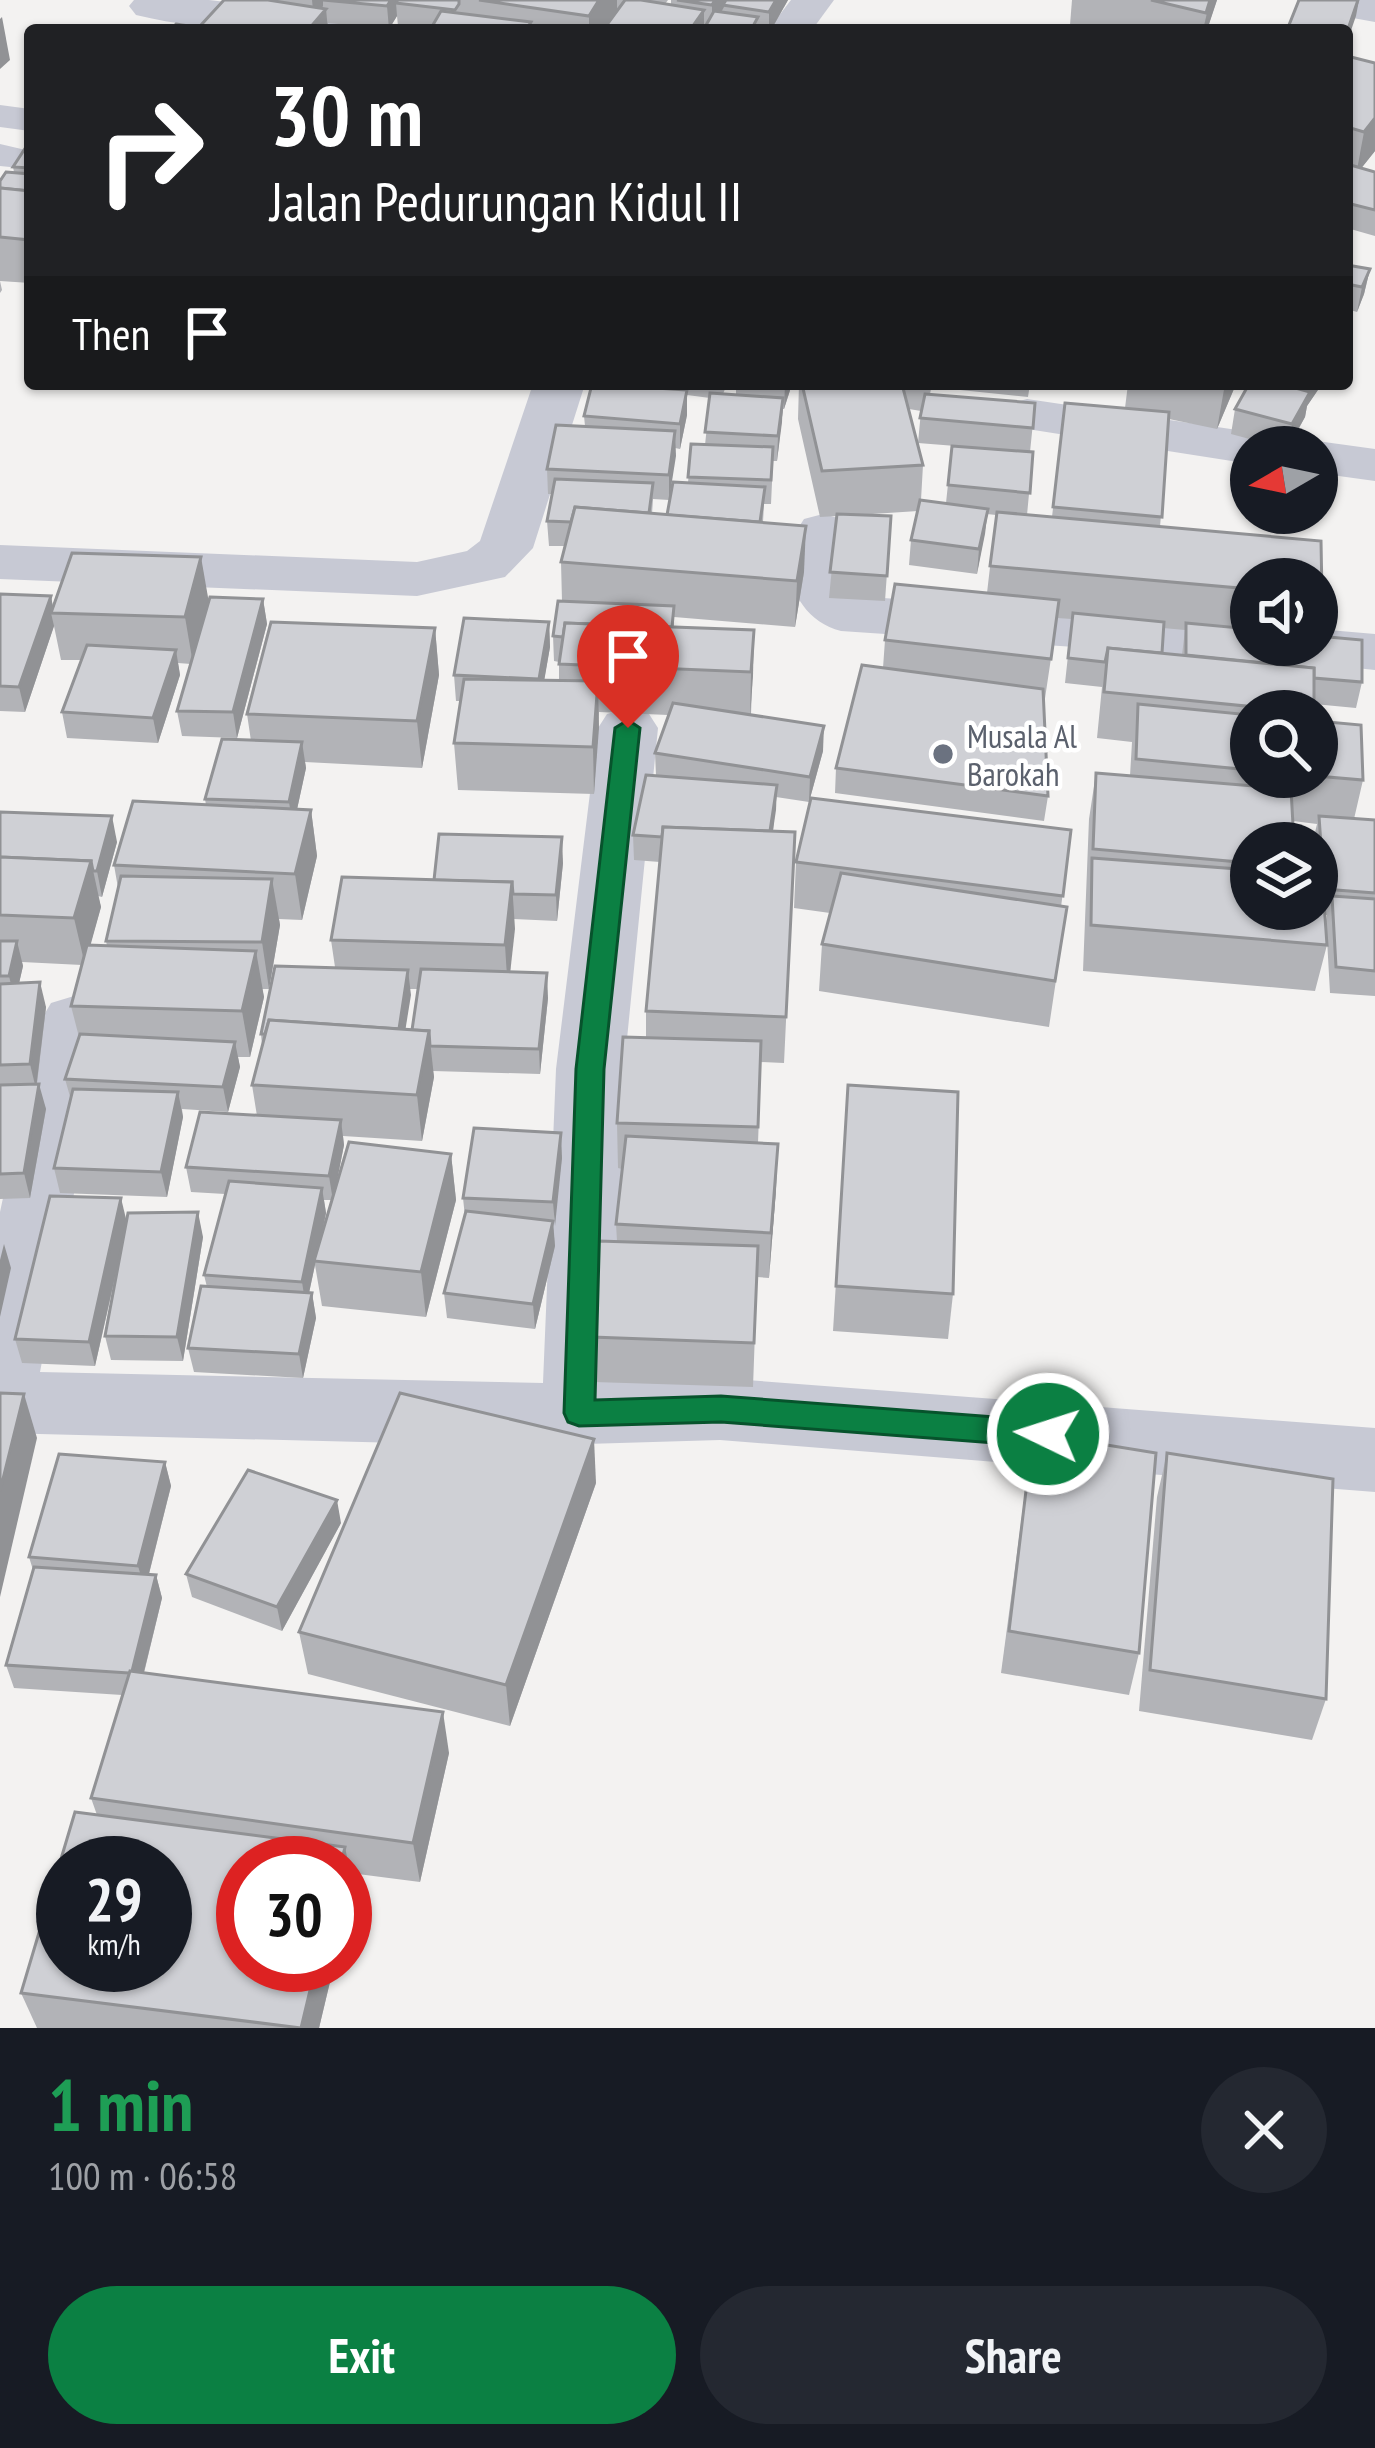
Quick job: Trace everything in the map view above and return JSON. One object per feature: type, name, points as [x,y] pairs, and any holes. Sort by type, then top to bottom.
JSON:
[{"type":"street","points":[[795,24],[813,0]]},
{"type":"street","points":[[1318,0],[1375,9]]},
{"type":"street","points":[[146,12],[283,24]]},
{"type":"street","points":[[0,562],[417,578],[485,566],[505,548],[557,390]]},
{"type":"street","points":[[1027,415],[1230,445]]},
{"type":"street","points":[[1338,460],[1375,465]]},
{"type":"street","points":[[823,531],[820,592],[828,607],[841,613],[1230,640]]},
{"type":"street","points":[[1338,649],[1375,652]]},
{"type":"street","points":[[579,1413],[590,1069],[628,728]]},
{"type":"street","points":[[0,1386],[74,1020]]},
{"type":"street","points":[[0,1402],[579,1413],[721,1409],[1375,1460]]},
{"type":"lane","points":[[0,116],[17,156]]},
{"type":"building","points":[[224,0],[268,0],[326,9],[313,24],[202,24]]},
{"type":"building","points":[[323,0],[391,0],[387,6]]},
{"type":"building","points":[[459,0],[459,4],[455,10],[396,3]]},
{"type":"building","points":[[479,0],[599,0],[589,16]]},
{"type":"building","points":[[625,0],[704,10],[694,24],[607,24]]},
{"type":"building","points":[[677,0],[715,0],[712,5]]},
{"type":"building","points":[[726,0],[776,0],[769,12],[723,5]]},
{"type":"building","points":[[1151,0],[1210,0],[1206,13]]},
{"type":"building","points":[[1299,0],[1358,0],[1350,24],[1289,24]]},
{"type":"building","points":[[441,11],[531,22],[530,24],[433,24]]},
{"type":"building","points":[[714,11],[758,17],[754,24],[707,24]]},
{"type":"building","points":[[1353,58],[1375,63],[1375,118],[1364,132],[1353,129]]},
{"type":"building","points":[[24,150],[24,168],[13,167]]},
{"type":"building","points":[[1353,166],[1375,172],[1375,210],[1353,204]]},
{"type":"building","points":[[6,172],[24,174],[24,190],[0,188]]},
{"type":"building","points":[[0,188],[24,190],[24,239],[0,237]]},
{"type":"building","points":[[1353,266],[1370,269],[1362,287],[1353,285]]},
{"type":"building","points":[[590,390],[687,390],[680,424],[584,416]]},
{"type":"building","points":[[803,390],[904,390],[923,465],[822,471]]},
{"type":"building","points":[[1246,390],[1310,392],[1292,424],[1235,409]]},
{"type":"building","points":[[710,393],[783,398],[778,436],[705,432]]},
{"type":"building","points":[[925,394],[1035,403],[1033,428],[920,418]]},
{"type":"building","points":[[1065,403],[1169,412],[1162,517],[1053,507]]},
{"type":"building","points":[[556,425],[675,431],[669,475],[547,469]]},
{"type":"building","points":[[691,444],[773,447],[771,480],[688,477]]},
{"type":"building","points":[[952,446],[1033,452],[1030,493],[948,485]]},
{"type":"building","points":[[555,479],[653,483],[649,513],[575,507],[571,522],[547,521]]},
{"type":"building","points":[[673,482],[765,487],[760,522],[667,515]]},
{"type":"building","points":[[920,500],[988,509],[979,549],[911,540]]},
{"type":"building","points":[[575,507],[806,526],[797,581],[561,562]]},
{"type":"building","points":[[997,512],[1321,541],[1321,558],[1230,558],[1230,587],[990,566]]},
{"type":"building","points":[[837,514],[891,516],[887,576],[830,572]]},
{"type":"building","points":[[72,553],[201,557],[185,617],[51,613]]},
{"type":"building","points":[[895,584],[1059,600],[1051,659],[885,640]]},
{"type":"building","points":[[0,594],[51,596],[19,687],[0,686]]},
{"type":"building","points":[[210,597],[263,599],[233,712],[177,711]]},
{"type":"building","points":[[558,601],[674,606],[672,627],[565,623],[563,637],[553,636]]},
{"type":"building","points":[[1073,613],[1164,622],[1162,653],[1108,648],[1105,662],[1068,658]]},
{"type":"building","points":[[464,618],[549,622],[539,679],[454,675]]},
{"type":"building","points":[[271,622],[435,628],[417,721],[247,714]]},
{"type":"building","points":[[565,623],[754,630],[751,672],[559,664]]},
{"type":"building","points":[[1186,623],[1230,627],[1230,659],[1186,655]]},
{"type":"building","points":[[1338,638],[1362,640],[1362,682],[1314,678],[1314,668],[1294,666],[1338,666]]},
{"type":"building","points":[[87,645],[176,650],[153,718],[62,712]]},
{"type":"building","points":[[1108,648],[1230,660],[1230,666],[1314,668],[1314,690],[1230,690],[1230,704],[1104,692]]},
{"type":"building","name":"Musala Al Barokah","points":[[862,665],[1043,689],[1048,796],[836,768]]},
{"type":"building","points":[[464,679],[598,681],[593,747],[454,743]]},
{"type":"building","points":[[673,703],[824,726],[810,777],[655,753]]},
{"type":"building","points":[[1138,704],[1230,713],[1230,768],[1136,759]]},
{"type":"building","points":[[1338,723],[1361,725],[1363,780],[1338,778]]},
{"type":"building","points":[[222,739],[302,742],[289,802],[205,799]]},
{"type":"building","points":[[1096,773],[1230,784],[1230,798],[1292,798],[1293,822],[1230,822],[1230,861],[1093,849]]},
{"type":"building","points":[[646,775],[777,785],[770,831],[663,827],[662,837],[633,835]]},
{"type":"building","points":[[811,798],[1071,830],[1063,896],[796,862]]},
{"type":"building","points":[[133,801],[311,810],[295,874],[114,865]]},
{"type":"building","points":[[0,812],[112,816],[97,871],[91,861],[0,857]]},
{"type":"building","points":[[1319,816],[1375,820],[1375,893],[1338,890],[1338,822],[1319,822]]},
{"type":"building","points":[[663,827],[795,832],[786,1017],[646,1011]]},
{"type":"building","points":[[439,834],[562,837],[556,895],[513,894],[512,882],[434,880]]},
{"type":"building","points":[[0,857],[91,861],[74,918],[0,915]]},
{"type":"building","points":[[1092,858],[1230,868],[1230,930],[1326,930],[1327,945],[1091,925]]},
{"type":"building","points":[[841,873],[1067,907],[1055,981],[822,944]]},
{"type":"building","points":[[121,876],[272,879],[262,942],[106,941]]},
{"type":"building","points":[[342,877],[512,882],[505,945],[331,940]]},
{"type":"building","points":[[1338,896],[1375,899],[1375,971],[1336,967]]},
{"type":"building","points":[[0,941],[17,941],[9,976],[0,976]]},
{"type":"building","points":[[87,945],[256,951],[242,1011],[71,1006]]},
{"type":"building","points":[[275,966],[408,970],[399,1029],[269,1020],[261,1034]]},
{"type":"building","points":[[421,969],[547,973],[539,1049],[430,1046],[429,1031],[412,1030]]},
{"type":"building","points":[[40,982],[30,1064],[0,1065],[0,984]]},
{"type":"building","points":[[269,1020],[429,1031],[417,1095],[252,1085]]},
{"type":"building","points":[[80,1034],[235,1042],[223,1087],[65,1079]]},
{"type":"building","points":[[623,1037],[761,1041],[758,1127],[617,1123]]},
{"type":"building","points":[[39,1084],[24,1173],[0,1174],[0,1085]]},
{"type":"building","points":[[848,1085],[958,1092],[953,1294],[836,1286]]},
{"type":"building","points":[[73,1089],[178,1092],[161,1172],[54,1168]]},
{"type":"building","points":[[200,1112],[341,1120],[329,1176],[186,1167]]},
{"type":"building","points":[[474,1128],[561,1133],[553,1202],[463,1198]]},
{"type":"building","points":[[626,1136],[778,1144],[771,1233],[616,1224]]},
{"type":"building","points":[[349,1142],[451,1154],[421,1272],[314,1261]]},
{"type":"building","points":[[229,1181],[322,1188],[302,1282],[204,1275]]},
{"type":"building","points":[[50,1196],[121,1198],[89,1342],[15,1339]]},
{"type":"building","points":[[466,1211],[553,1221],[533,1304],[444,1293]]},
{"type":"building","points":[[198,1212],[177,1337],[105,1336],[128,1213]]},
{"type":"building","points":[[598,1241],[758,1246],[754,1343],[592,1337]]},
{"type":"building","points":[[201,1286],[312,1293],[299,1354],[188,1348]]},
{"type":"building","points":[[0,1393],[24,1394],[0,1491]]},
{"type":"building","points":[[400,1393],[594,1439],[506,1685],[299,1632]]},
{"type":"building","points":[[1033,1433],[1156,1453],[1139,1653],[1009,1631]]},
{"type":"building","points":[[1167,1453],[1333,1479],[1326,1699],[1150,1670]]},
{"type":"building","points":[[59,1454],[165,1462],[138,1566],[29,1557]]},
{"type":"building","points":[[248,1470],[337,1500],[277,1607],[186,1574]]},
{"type":"building","points":[[34,1567],[156,1575],[132,1671],[6,1665]]},
{"type":"building","points":[[130,1671],[443,1712],[413,1843],[91,1798]]},
{"type":"building","points":[[75,1812],[260,1836],[216,1836],[216,1992],[310,1992],[301,2028],[21,1993],[36,1943],[36,1992],[192,1992],[192,1836],[68,1836]]},
{"type":"place","name":"Musala Al Barokah","points":[[943,754]]},
{"type":"route","points":[[628,728],[590,1069],[579,1413],[721,1409],[1048,1434]]}]
